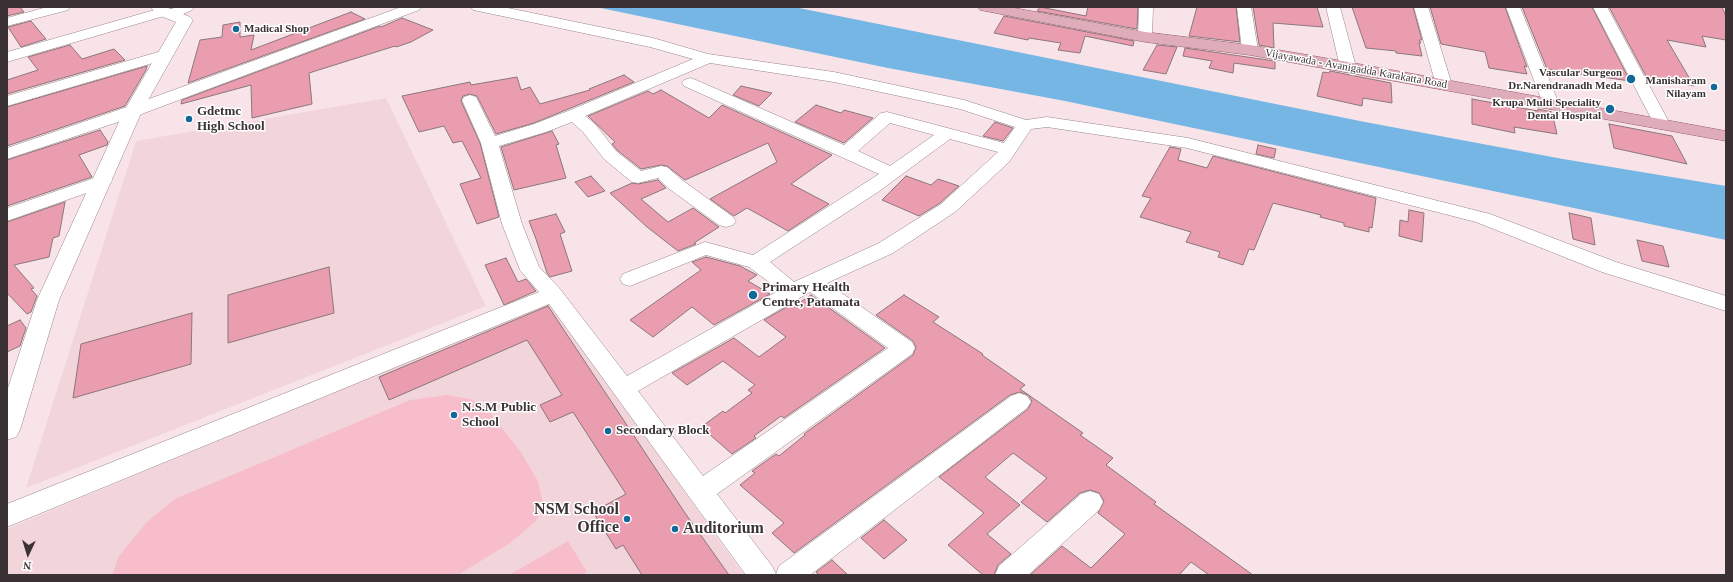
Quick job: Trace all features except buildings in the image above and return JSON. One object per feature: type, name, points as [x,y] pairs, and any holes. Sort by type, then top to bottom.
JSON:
[{"type":"main road","name":"Vijayawada - Avanigadda Karakatta Road","points":[[985,7],[1145,37],[1250,50],[1348,67],[1726,136]]},
{"type":"street","points":[[7,22],[63,7]]},
{"type":"street","points":[[7,154],[133,111],[414,7]]},
{"type":"street","points":[[478,7],[645,41],[707,58],[834,78],[882,88],[964,106],[1025,126],[1047,122],[1188,143],[1475,216],[1609,267],[1726,304]]},
{"type":"street","points":[[1145,37],[1146,7]]},
{"type":"street","points":[[1244,7],[1250,50]]},
{"type":"street","points":[[1333,7],[1348,67]]},
{"type":"street","points":[[1422,7],[1444,85]]},
{"type":"street","points":[[1513,7],[1551,104]]},
{"type":"street","points":[[1600,7],[1626,52],[1662,124]]},
{"type":"street","points":[[7,56],[169,10],[185,20],[133,111],[103,181],[48,300],[8,427]]},
{"type":"street","points":[[7,101],[165,55]]},
{"type":"street","points":[[490,143],[540,128],[574,115],[707,58]]},
{"type":"street","points":[[690,83],[892,173]]},
{"type":"street","points":[[882,88],[888,117]]},
{"type":"street","points":[[470,100],[490,143],[512,224],[530,270],[553,294],[762,575]]},
{"type":"street","points":[[574,115],[589,128],[610,155],[638,178],[661,171],[675,184],[726,221]]},
{"type":"street","points":[[847,152],[888,117]]},
{"type":"street","points":[[888,117],[1009,150]]},
{"type":"street","points":[[624,388],[812,282],[886,248],[948,208],[1003,158],[1025,126]]},
{"type":"street","points":[[756,262],[872,188],[946,134]]},
{"type":"street","points":[[7,216],[103,181]]},
{"type":"street","points":[[630,279],[705,248],[756,262],[776,277],[792,293]]},
{"type":"street","points":[[701,491],[904,348],[812,282]]},
{"type":"street","points":[[7,516],[553,294]]},
{"type":"street","points":[[789,575],[1019,402]]},
{"type":"street","points":[[1008,575],[1090,502]]},
{"type":"shaded area","points":[[386,98],[486,306],[26,488],[136,141]]},
{"type":"shaded area","name":"N.S.M Public School","points":[[549,302],[744,575],[7,575],[7,529]]},
{"type":"shaded area","points":[[447,395],[470,399],[488,410],[520,451],[538,481],[544,508],[535,522],[510,543],[458,575],[112,575],[119,556],[147,522],[175,499],[410,400]]},
{"type":"shaded area","points":[[568,541],[587,572],[582,575],[509,575]]},
{"type":"water","points":[[596,7],[794,7],[1365,122],[1563,159],[1726,186],[1726,240],[1065,101],[888,68]]},
{"type":"place","name":"Madical Shop","points":[[236,29]]},
{"type":"place","name":"Vascular Surgeon Dr.Narendranadh Meda","points":[[1631,79]]},
{"type":"place","name":"Manisharam Nilayam","points":[[1714,87]]},
{"type":"place","name":"Krupa Multi Speciality Dental Hospital","points":[[1610,109]]},
{"type":"place","name":"Gdetmc High School","points":[[189,119]]},
{"type":"place","name":"Primary Health Centre, Patamata","points":[[753,295]]},
{"type":"place","name":"N.S.M Public School","points":[[454,415]]},
{"type":"place","name":"Secondary Block","points":[[608,431]]},
{"type":"place","name":"NSM School Office","points":[[627,519]]},
{"type":"place","name":"Auditorium","points":[[675,529]]}]
